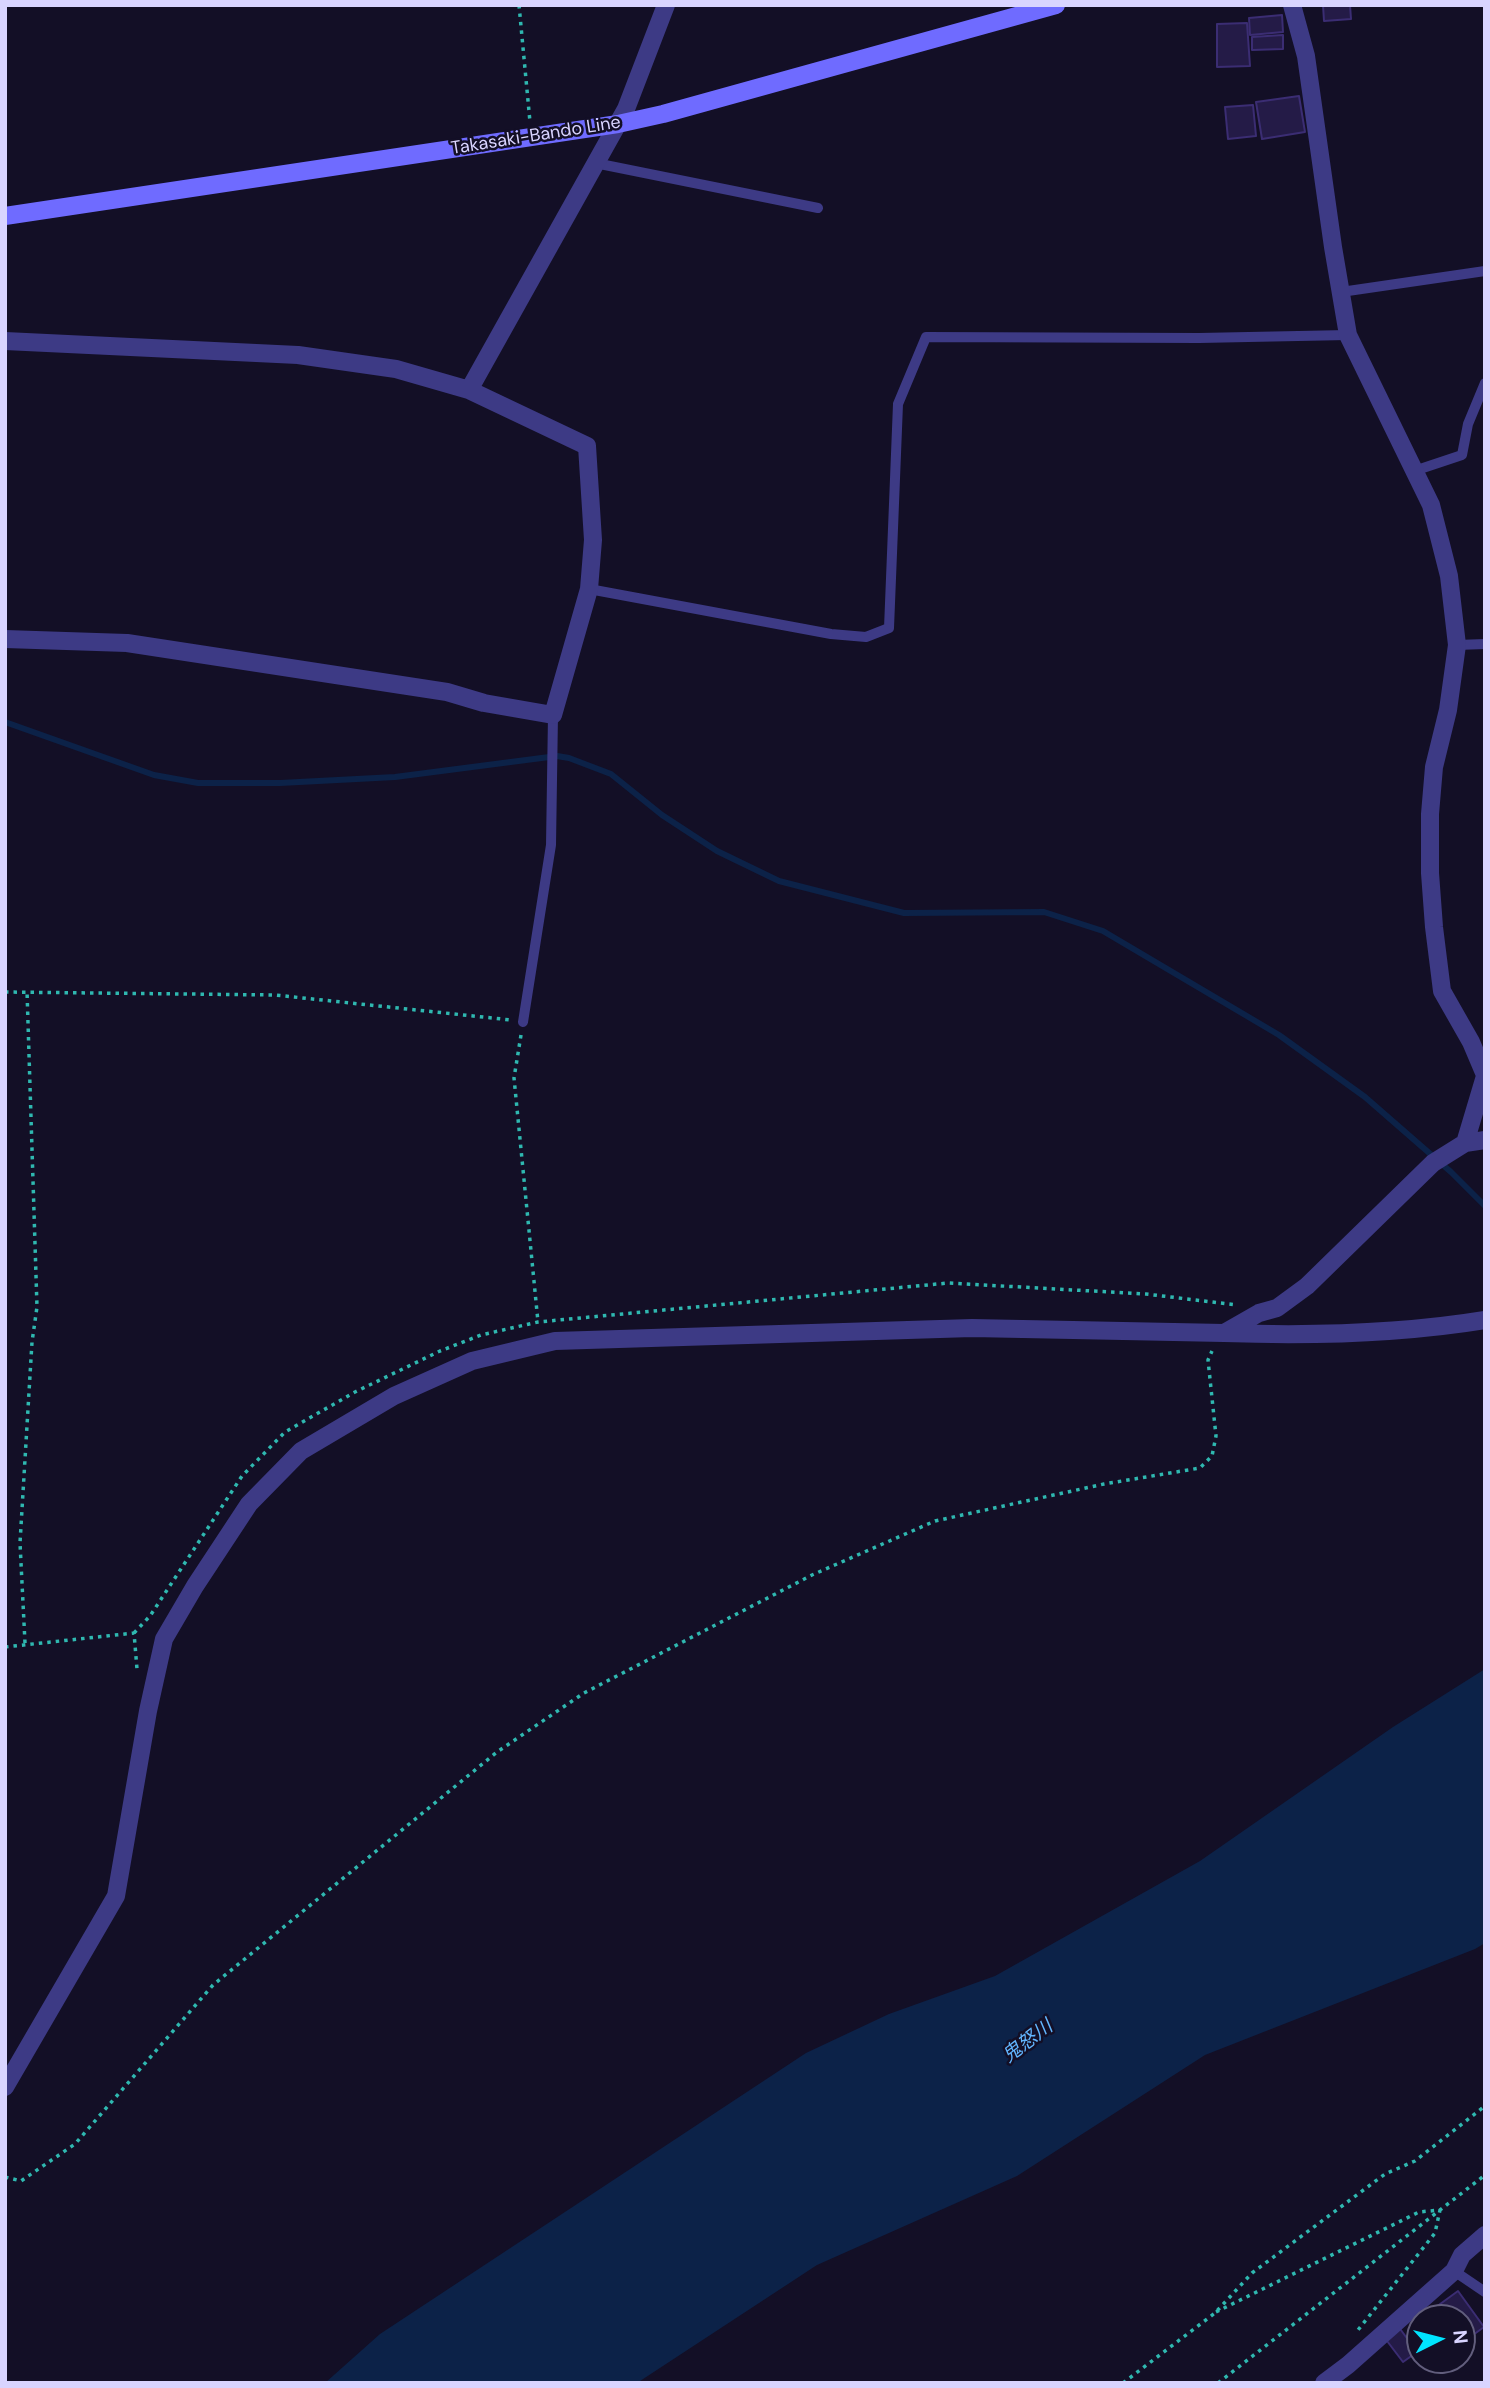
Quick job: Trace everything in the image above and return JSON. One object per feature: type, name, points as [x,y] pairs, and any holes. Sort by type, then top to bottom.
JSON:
[{"type":"main road","name":"Takasaki-Bando Line","points":[[5,216],[618,124],[663,114],[1056,5]]},
{"type":"street","points":[[469,390],[626,109],[666,5]]},
{"type":"street","points":[[1292,5],[1306,56],[1348,335],[1431,505],[1449,576],[1457,645],[1448,710],[1434,767],[1430,814],[1430,873],[1443,990],[1485,1075],[1465,1143]]},
{"type":"street","points":[[5,341],[298,355],[396,369],[469,390],[587,446],[593,540],[589,589],[553,715],[484,703],[447,692],[127,643],[5,639]]},
{"type":"street","points":[[1219,1340],[1259,1313],[1278,1308],[1307,1286],[1433,1163],[1465,1143],[1485,1140]]},
{"type":"street","points":[[5,2087],[116,1896],[148,1711],[164,1639],[248,1504],[301,1451],[394,1396],[472,1361],[555,1341],[972,1328],[1219,1340],[1448,1326],[1485,1320]]},
{"type":"street","points":[[1324,2383],[1454,2271],[1462,2255],[1485,2235]]},
{"type":"lane","points":[[595,163],[818,208]]},
{"type":"lane","points":[[1341,292],[1485,271]]},
{"type":"lane","points":[[589,589],[831,634],[866,637],[889,628],[898,404],[926,337],[1199,338],[1348,335]]},
{"type":"lane","points":[[1414,471],[1462,454],[1468,424],[1485,383]]},
{"type":"lane","points":[[1457,645],[1485,645]]},
{"type":"lane","points":[[523,1022],[551,845],[553,715]]},
{"type":"lane","points":[[1454,2271],[1485,2292]]},
{"type":"path","points":[[519,5],[531,138]]},
{"type":"path","points":[[25,1643],[20,1543],[32,1342],[37,1307],[27,991]]},
{"type":"path","points":[[5,992],[275,995],[523,1022],[514,1078],[538,1321]]},
{"type":"path","points":[[5,1647],[134,1633],[150,1616],[242,1476],[285,1432],[355,1392],[439,1351],[481,1335],[538,1321],[948,1283],[1234,1303],[1259,1313]]},
{"type":"path","points":[[5,2177],[21,2181],[75,2144],[213,1985],[497,1752],[584,1693],[812,1576],[935,1521],[1104,1483],[1200,1468],[1212,1456],[1216,1436],[1208,1360],[1219,1340]]},
{"type":"path","points":[[134,1633],[138,1670]]},
{"type":"path","points":[[1123,2383],[1215,2313],[1252,2273],[1385,2174],[1415,2161],[1485,2106]]},
{"type":"path","points":[[1218,2383],[1485,2175]]},
{"type":"path","points":[[1215,2313],[1419,2211],[1440,2210]]},
{"type":"path","points":[[1348,2365],[1353,2337],[1435,2233],[1440,2210]]},
{"type":"water","name":"鬼怒川","points":[[1485,1669],[1485,1943],[1205,2055],[1017,2176],[817,2265],[637,2383],[325,2383],[380,2334],[806,2053],[889,2014],[995,1976],[1200,1861],[1393,1727]]},
{"type":"building","points":[[1323,5],[1350,5],[1351,19],[1324,21]]},
{"type":"building","points":[[1282,15],[1283,32],[1250,35],[1249,18]]},
{"type":"building","points":[[1247,23],[1250,66],[1217,67],[1217,24]]},
{"type":"building","points":[[1283,35],[1283,49],[1252,50],[1252,37]]},
{"type":"building","points":[[1299,96],[1305,132],[1262,139],[1256,102]]},
{"type":"building","points":[[1253,105],[1256,136],[1228,139],[1225,107]]},
{"type":"building","points":[[1458,2291],[1467,2304],[1440,2304]]},
{"type":"building","points":[[1476,2316],[1484,2327],[1476,2333]]},
{"type":"building","points":[[1398,2326],[1406,2337],[1406,2360],[1403,2362],[1384,2337]]},
{"type":"waterway","points":[[5,722],[154,775],[198,783],[280,783],[395,777],[557,756],[569,758],[611,774],[662,815],[717,851],[779,881],[904,913],[1044,912],[1103,931],[1279,1035],[1365,1097],[1451,1172],[1485,1206]]}]
